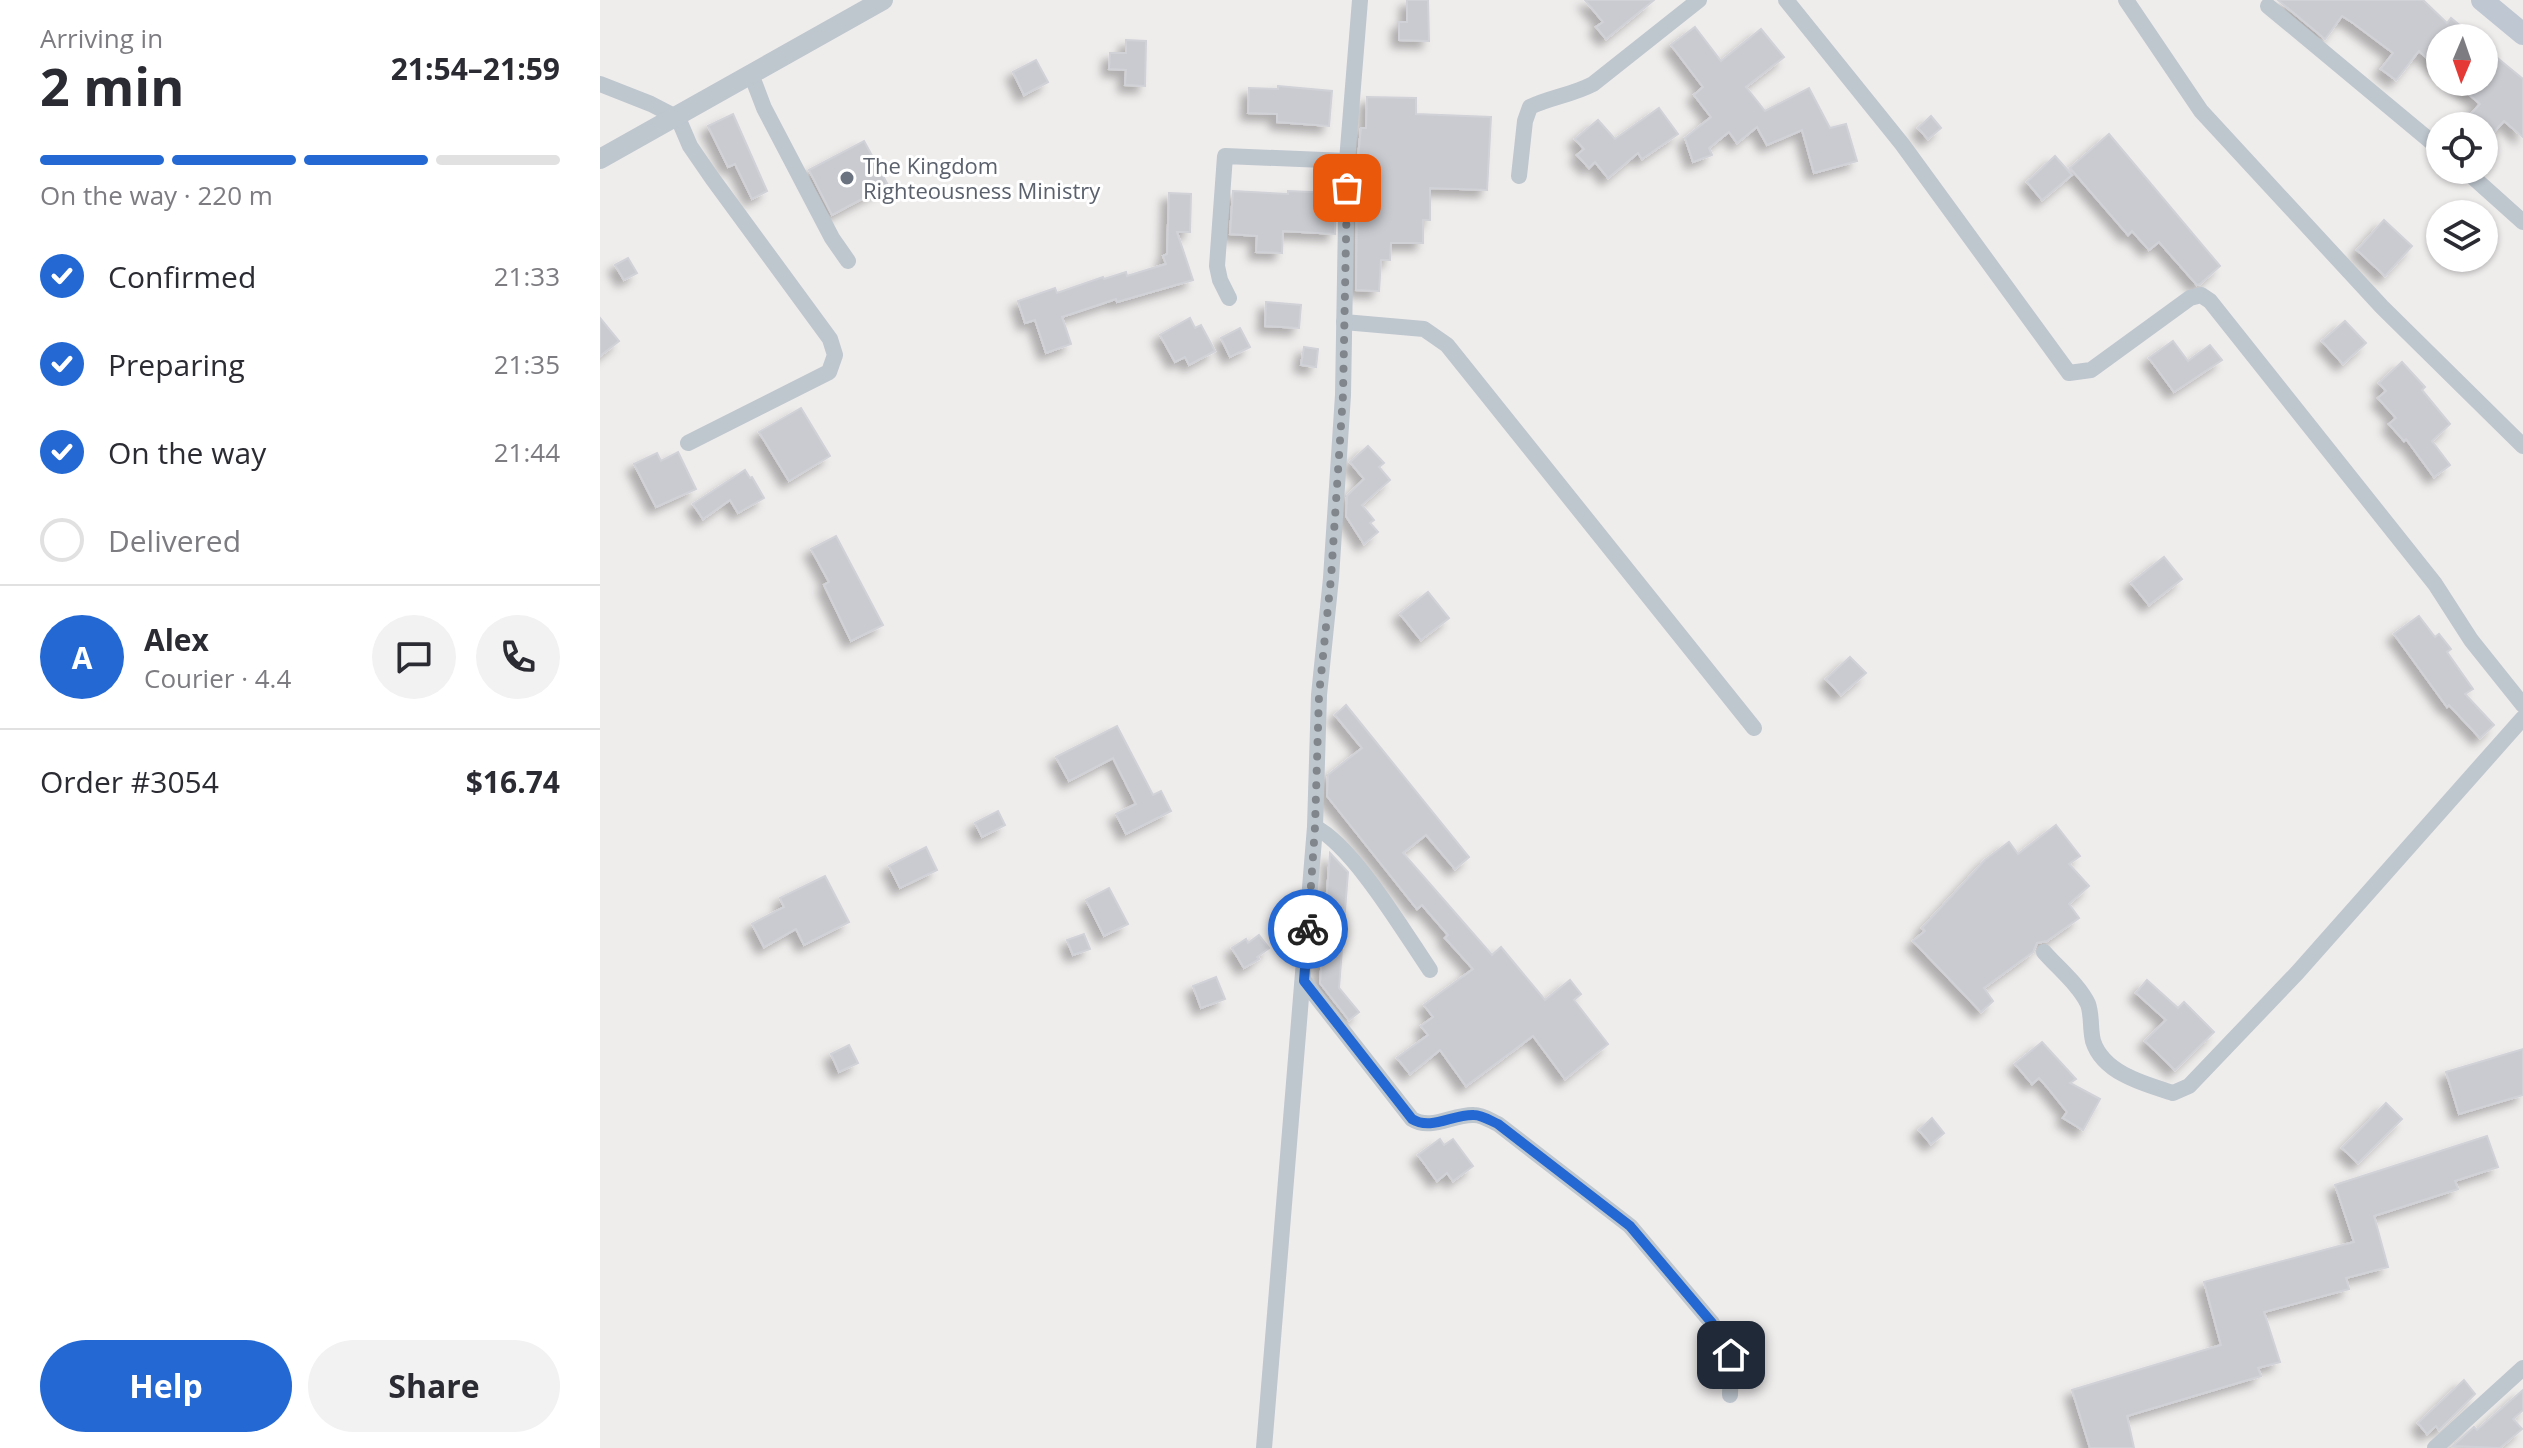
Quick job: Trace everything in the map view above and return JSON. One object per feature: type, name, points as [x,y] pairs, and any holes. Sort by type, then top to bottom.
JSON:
[{"type":"main road","points":[[2482,0],[2523,34]]},
{"type":"street","points":[[1264,1448],[1315,827],[1319,695],[1331,578],[1343,395],[1347,161],[1360,0]]},
{"type":"street","points":[[1519,176],[1525,121],[1530,107],[1576,94],[1593,84],[1699,0]]},
{"type":"street","points":[[1786,0],[1902,144],[2069,373],[2091,370],[2190,298],[2201,295],[2210,301],[2435,584],[2471,640],[2523,705]]},
{"type":"street","points":[[2126,0],[2201,111],[2382,307],[2523,446]]},
{"type":"street","points":[[600,159],[678,118],[871,2]]},
{"type":"street","points":[[2268,6],[2426,137]]},
{"type":"street","points":[[751,74],[764,108],[832,238],[848,261]]},
{"type":"street","points":[[600,84],[678,118],[690,146],[830,339],[835,355],[829,372],[688,443]]},
{"type":"street","points":[[1229,298],[1220,280],[1216,251],[1225,156],[1347,161]]},
{"type":"street","points":[[2481,184],[2523,222]]},
{"type":"street","points":[[1344,322],[1424,329],[1447,345],[1754,728]]},
{"type":"street","points":[[2044,952],[2085,999],[2090,1009],[2093,1043],[2118,1071],[2173,1093],[2189,1086],[2297,973],[2523,718]]},
{"type":"street","points":[[1315,827],[1324,831],[1355,862],[1430,970]]},
{"type":"street","points":[[1304,981],[1412,1119],[1420,1124],[1429,1124],[1456,1116],[1478,1115],[1498,1124],[1630,1226],[1712,1323],[1731,1355],[1730,1395]]},
{"type":"street","points":[[2435,1448],[2523,1368]]},
{"type":"building","points":[[1407,0],[1428,0],[1429,41],[1399,40],[1399,22],[1407,22]]},
{"type":"building","points":[[1585,0],[1654,0],[1606,39],[1596,27],[1603,22]]},
{"type":"building","points":[[2278,0],[2423,0],[2447,23],[2451,18],[2458,24],[2426,24],[2426,57],[2419,51],[2396,80],[2381,69],[2393,53],[2342,16],[2325,39]]},
{"type":"building","points":[[1695,27],[1721,61],[1761,29],[1784,57],[1746,87],[1765,111],[1809,88],[1830,128],[1846,124],[1857,161],[1814,173],[1802,130],[1767,145],[1757,127],[1737,143],[1729,132],[1709,148],[1712,155],[1693,162],[1685,138],[1711,117],[1694,95],[1703,87],[1671,45]]},
{"type":"building","points":[[1126,40],[1146,41],[1145,86],[1125,85],[1126,70],[1109,69],[1110,53],[1126,53]]},
{"type":"building","points":[[2498,58],[2523,79],[2523,137],[2504,121],[2498,128],[2498,112],[2473,112],[2480,104],[2471,96],[2498,96]]},
{"type":"building","points":[[1036,60],[1048,82],[1024,95],[1013,72]]},
{"type":"building","points":[[1278,86],[1332,91],[1329,126],[1277,122],[1277,114],[1248,113],[1249,88],[1278,89]]},
{"type":"building","points":[[1367,97],[1416,98],[1416,114],[1491,117],[1487,190],[1430,188],[1430,220],[1423,220],[1423,243],[1391,243],[1390,260],[1381,260],[1379,291],[1356,290],[1357,194],[1362,194],[1363,157],[1358,157],[1361,128],[1366,128]]},
{"type":"building","points":[[1659,108],[1678,134],[1642,159],[1638,153],[1608,178],[1595,162],[1589,168],[1577,155],[1584,149],[1575,139],[1598,120],[1615,139]]},
{"type":"building","points":[[733,114],[767,191],[752,199],[735,164],[728,167],[708,126]]},
{"type":"building","points":[[1931,116],[1941,128],[1928,139],[1918,128]]},
{"type":"building","points":[[2109,134],[2220,266],[2200,284],[2197,285],[2159,242],[2149,250],[2132,231],[2128,235],[2070,168]]},
{"type":"building","name":"The Kingdom Righteousness Ministry","points":[[864,141],[888,185],[832,215],[809,170]]},
{"type":"building","points":[[2055,156],[2072,175],[2042,200],[2027,182]]},
{"type":"building","points":[[1233,191],[1335,193],[1335,234],[1283,231],[1282,253],[1256,252],[1257,236],[1230,234]]},
{"type":"building","points":[[1169,193],[1191,194],[1190,232],[1177,232],[1193,280],[1117,302],[1116,299],[1062,317],[1071,344],[1046,353],[1035,320],[1025,323],[1018,301],[1055,288],[1057,293],[1103,277],[1126,272],[1127,276],[1166,264],[1163,256],[1167,254]]},
{"type":"building","points":[[2384,220],[2412,246],[2385,276],[2357,250]]},
{"type":"building","points":[[628,258],[637,273],[624,280],[615,265]]},
{"type":"building","points":[[1266,302],[1301,305],[1299,328],[1265,326]]},
{"type":"building","points":[[600,318],[619,341],[600,356]]},
{"type":"building","points":[[1190,318],[1195,328],[1201,325],[1215,351],[1189,365],[1185,357],[1175,362],[1160,335]]},
{"type":"building","points":[[2345,321],[2366,343],[2343,364],[2322,341]]},
{"type":"building","points":[[1240,328],[1250,347],[1230,357],[1221,338]]},
{"type":"building","points":[[2173,341],[2188,361],[2210,345],[2222,360],[2174,392],[2149,358]]},
{"type":"building","points":[[1304,347],[1318,349],[1316,367],[1301,365]]},
{"type":"building","points":[[2402,362],[2425,387],[2422,390],[2450,424],[2432,441],[2450,465],[2434,477],[2406,439],[2404,441],[2389,424],[2396,418],[2378,398],[2386,391],[2379,383]]},
{"type":"building","points":[[801,408],[830,456],[789,481],[759,432]]},
{"type":"building","points":[[1368,446],[1384,463],[1379,467],[1390,480],[1362,505],[1374,520],[1370,523],[1378,532],[1364,544],[1346,516],[1347,496],[1364,479],[1350,462]]},
{"type":"building","points":[[678,452],[696,489],[656,507],[634,464],[657,453],[661,461]]},
{"type":"building","points":[[745,470],[764,498],[738,513],[730,500],[703,519],[693,504]]},
{"type":"building","points":[[836,536],[883,625],[851,641],[824,585],[829,582],[811,549]]},
{"type":"building","points":[[2164,557],[2182,579],[2149,605],[2131,583]]},
{"type":"building","points":[[1428,592],[1449,618],[1421,640],[1400,614]]},
{"type":"building","points":[[2419,616],[2435,637],[2439,634],[2451,649],[2447,652],[2473,689],[2465,694],[2494,725],[2480,738],[2449,705],[2447,707],[2394,634]]},
{"type":"building","points":[[1850,657],[1866,673],[1841,695],[1826,679]]},
{"type":"building","points":[[1346,705],[1469,857],[1455,869],[1426,835],[1403,853],[1492,955],[1501,947],[1545,1000],[1570,980],[1581,994],[1574,1000],[1608,1044],[1565,1079],[1533,1036],[1466,1086],[1440,1050],[1410,1074],[1397,1058],[1428,1035],[1421,1026],[1433,1017],[1424,1005],[1473,969],[1445,938],[1448,935],[1422,905],[1417,909],[1327,796],[1328,775],[1362,748],[1335,715]]},
{"type":"building","points":[[1117,726],[1153,795],[1161,791],[1171,811],[1126,834],[1116,814],[1136,804],[1113,758],[1069,781],[1056,757]]},
{"type":"building","points":[[998,811],[1005,825],[982,837],[975,823]]},
{"type":"building","points":[[2056,825],[2080,856],[2069,864],[2089,886],[2069,904],[2079,918],[2047,941],[2037,943],[2033,952],[1984,988],[1993,1001],[1981,1012],[1913,941],[1985,860],[2009,842],[2018,854]]},
{"type":"building","points":[[926,847],[937,870],[900,888],[889,866]]},
{"type":"building","points":[[1330,853],[1348,872],[1339,988],[1359,1012],[1349,1020],[1320,983]]},
{"type":"building","points":[[825,876],[849,922],[804,945],[796,929],[764,947],[752,924],[784,907],[780,898]]},
{"type":"building","points":[[1109,888],[1128,924],[1104,936],[1086,900]]},
{"type":"building","points":[[1084,934],[1090,949],[1073,955],[1067,940]]},
{"type":"building","points":[[1259,935],[1269,948],[1244,968],[1232,948],[1246,939],[1248,943]]},
{"type":"building","points":[[1216,977],[1225,999],[1201,1008],[1193,986]]},
{"type":"building","points":[[2147,980],[2178,1008],[2184,1002],[2214,1032],[2175,1070],[2145,1041],[2166,1020],[2136,993]]},
{"type":"building","points":[[2042,1042],[2076,1079],[2070,1083],[2100,1099],[2083,1130],[2063,1118],[2067,1112],[2039,1078],[2032,1084],[2015,1064]]},
{"type":"building","points":[[849,1045],[858,1063],[839,1072],[831,1054]]},
{"type":"building","points":[[2523,1049],[2523,1095],[2459,1114],[2446,1072]]},
{"type":"building","points":[[2386,1103],[2402,1119],[2358,1163],[2342,1148]]},
{"type":"building","points":[[1932,1118],[1944,1133],[1931,1144],[1919,1130]]},
{"type":"building","points":[[2487,1136],[2498,1167],[2455,1181],[2458,1189],[2374,1216],[2388,1267],[2346,1278],[2349,1289],[2264,1312],[2280,1362],[2258,1368],[2261,1376],[2127,1416],[2134,1448],[2090,1448],[2072,1390],[2221,1345],[2204,1282],[2354,1242],[2335,1185]]},
{"type":"building","points":[[1440,1139],[1444,1145],[1453,1139],[1473,1166],[1453,1181],[1447,1173],[1437,1181],[1418,1155]]},
{"type":"building","points":[[2464,1380],[2475,1394],[2439,1430],[2436,1426],[2427,1434],[2418,1423]]},
{"type":"building","points":[[2523,1390],[2523,1410],[2513,1419],[2522,1429],[2500,1448],[2453,1446],[2474,1427],[2477,1430]]},
{"type":"way so far","points":[[1308,929],[1319,695],[1331,578],[1343,395],[1347,188]]},
{"type":"place","name":"The Kingdom Righteousness Ministry","points":[[847,178]]},
{"type":"route","points":[[1308,929],[1304,981],[1412,1119],[1420,1124],[1429,1124],[1456,1116],[1478,1115],[1498,1124],[1630,1226],[1712,1323],[1731,1355]]}]
